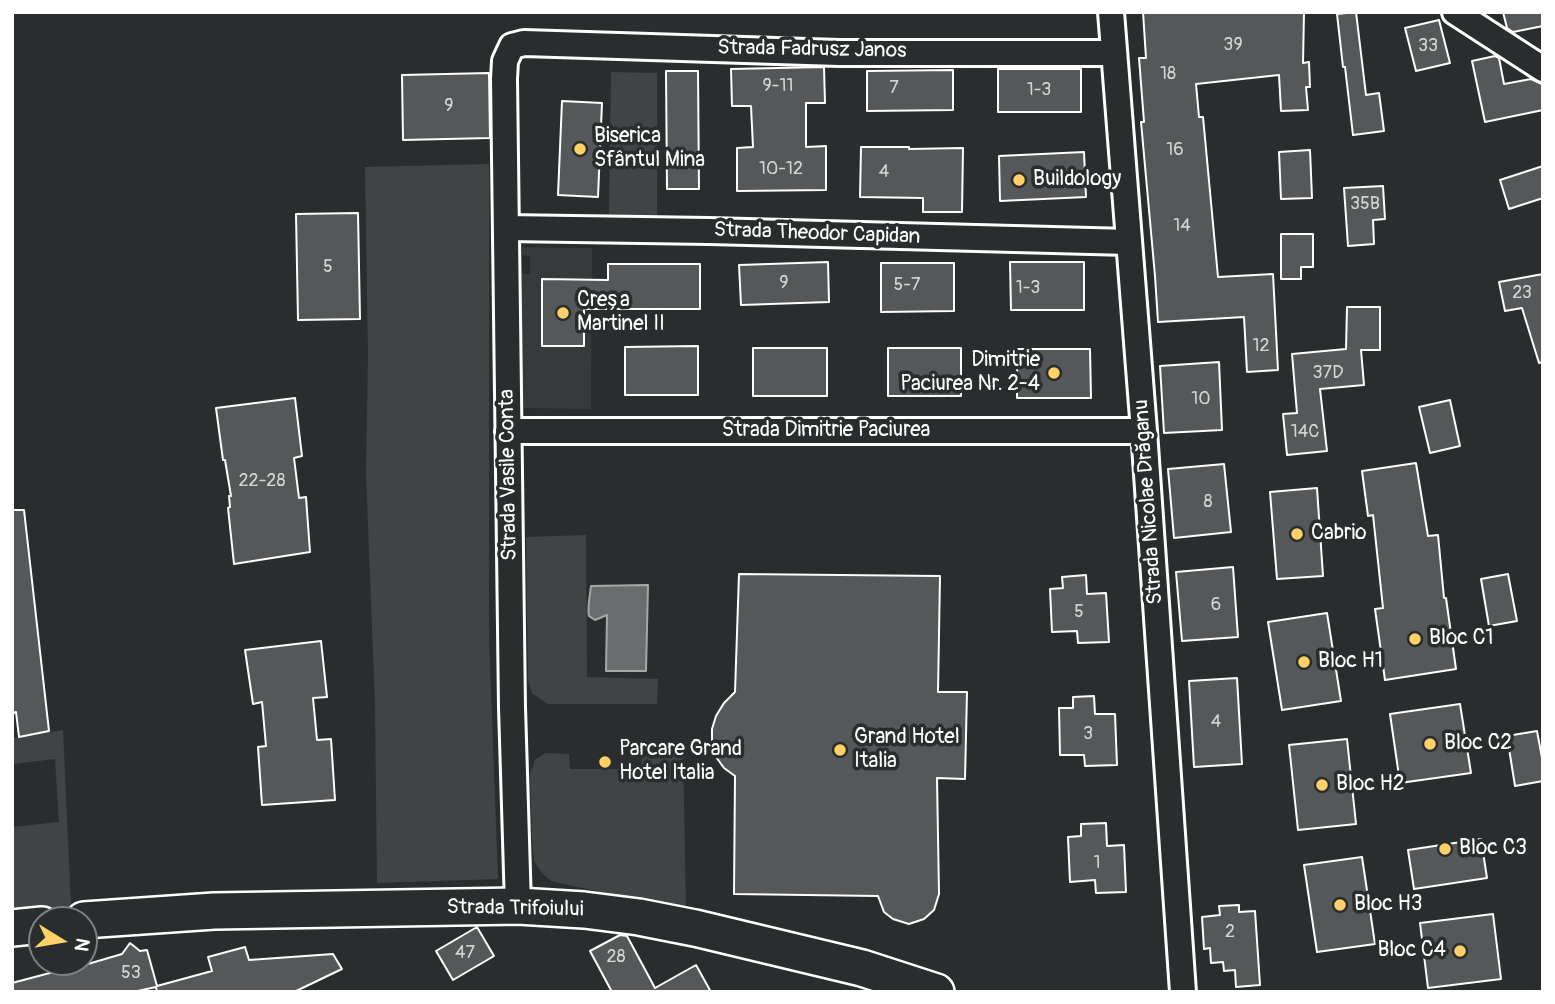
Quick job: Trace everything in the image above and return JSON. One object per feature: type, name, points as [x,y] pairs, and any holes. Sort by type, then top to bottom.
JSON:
[{"type":"street","name":"Strada Nicolae Drăganu","points":[[1111,12],[1144,431],[1183,992]]},
{"type":"street","points":[[1455,12],[1543,69]]},
{"type":"street","name":"Strada Fadrusz Janos","points":[[512,46],[524,43],[839,53],[1114,53]]},
{"type":"street","name":"Strada Vasile Conta","points":[[512,46],[505,61],[504,79],[512,707],[518,906]]},
{"type":"street","name":"Strada Theodor Capidan","points":[[506,228],[695,230],[1129,242]]},
{"type":"street","name":"Strada Dimitrie Paciurea","points":[[508,431],[1144,431]]},
{"type":"street","name":"Strada Trifoiului","points":[[98,919],[214,911],[518,906],[606,912],[695,928],[862,968],[936,992]]},
{"type":"shaded area","points":[[611,72],[657,73],[657,219],[609,216]]},
{"type":"shaded area","points":[[489,164],[489,637],[498,879],[377,883],[375,705],[366,474],[368,356],[365,167]]},
{"type":"shaded area","points":[[522,247],[592,248],[591,409],[521,408],[522,274],[530,274],[530,256],[522,255]]},
{"type":"shaded area","points":[[586,535],[587,677],[658,679],[657,704],[548,704],[532,693],[528,680],[526,537]]},
{"type":"shaded area","points":[[648,585],[646,671],[606,671],[607,615],[595,620],[589,616],[591,586]]},
{"type":"shaded area","points":[[63,730],[71,906],[28,906],[28,911],[12,913],[12,827],[59,822],[55,759],[12,764],[12,738]]},
{"type":"shaded area","points":[[683,747],[686,911],[551,881],[542,873],[534,861],[532,839],[530,774],[535,760],[545,753],[569,754],[570,769],[641,769],[642,754]]},
{"type":"building","points":[[1143,12],[1304,12],[1303,63],[1309,62],[1310,87],[1306,87],[1308,110],[1281,111],[1279,75],[1196,84],[1199,117],[1203,117],[1218,277],[1273,274],[1278,370],[1247,372],[1244,317],[1158,322],[1141,122],[1144,122],[1139,58],[1146,58]]},
{"type":"building","points":[[1356,12],[1366,95],[1379,93],[1384,131],[1353,135],[1337,14]]},
{"type":"building","points":[[1503,12],[1543,12],[1543,26],[1513,32],[1507,28]]},
{"type":"building","points":[[1439,20],[1450,63],[1416,71],[1405,28]]},
{"type":"building","points":[[1495,56],[1499,58],[1504,84],[1531,79],[1542,84],[1543,110],[1485,122],[1472,61]]},
{"type":"building","points":[[824,67],[825,103],[806,103],[806,147],[826,146],[826,190],[737,191],[737,148],[753,147],[751,106],[732,106],[731,69]]},
{"type":"building","points":[[998,69],[1081,69],[1081,112],[998,112]]},
{"type":"building","points":[[953,70],[953,110],[867,111],[867,71]]},
{"type":"building","points":[[666,71],[698,71],[699,189],[667,189]]},
{"type":"building","points":[[489,73],[490,138],[403,140],[402,75]]},
{"type":"building","name":"Biserica Sfântul Mina","points":[[562,101],[602,103],[598,197],[558,195]]},
{"type":"building","points":[[861,147],[963,148],[962,212],[923,212],[923,198],[860,197]]},
{"type":"building","points":[[1310,150],[1312,198],[1281,199],[1279,152]]},
{"type":"building","points":[[1084,152],[1086,197],[1000,201],[999,156]]},
{"type":"building","points":[[1543,166],[1543,198],[1509,209],[1500,180]]},
{"type":"building","points":[[1383,186],[1385,219],[1373,220],[1374,244],[1348,246],[1344,188]]},
{"type":"building","points":[[358,213],[360,319],[298,320],[296,214]]},
{"type":"building","points":[[1281,234],[1313,234],[1313,267],[1301,267],[1301,279],[1281,279]]},
{"type":"building","points":[[828,262],[829,302],[741,305],[739,265]]},
{"type":"building","points":[[1010,262],[1084,262],[1084,310],[1011,310]]},
{"type":"building","points":[[881,263],[954,263],[954,311],[881,312]]},
{"type":"building","points":[[608,264],[700,264],[700,309],[584,309],[584,346],[542,346],[542,279],[608,280]]},
{"type":"building","points":[[1543,274],[1543,362],[1539,363],[1522,308],[1505,311],[1499,282]]},
{"type":"building","points":[[1347,307],[1380,307],[1380,350],[1361,350],[1364,385],[1320,389],[1327,451],[1287,455],[1283,414],[1297,413],[1292,354],[1346,349]]},
{"type":"building","points":[[698,346],[698,395],[625,395],[625,347]]},
{"type":"building","points":[[753,348],[827,348],[827,396],[753,396]]},
{"type":"building","points":[[888,348],[961,348],[961,396],[888,396]]},
{"type":"building","name":"Dimitrie Paciurea Nr. 2-4","points":[[1017,349],[1090,349],[1091,398],[1017,398]]},
{"type":"building","points":[[1219,362],[1222,430],[1164,433],[1160,366]]},
{"type":"building","points":[[295,398],[302,456],[294,458],[299,498],[306,497],[310,552],[234,564],[228,508],[231,496],[216,408]]},
{"type":"building","points":[[1450,400],[1460,446],[1430,453],[1419,407]]},
{"type":"building","points":[[1416,463],[1428,536],[1438,535],[1444,598],[1456,669],[1385,680],[1375,609],[1383,608],[1373,515],[1368,516],[1362,471]]},
{"type":"building","points":[[1224,464],[1231,532],[1174,538],[1168,469]]},
{"type":"building","points":[[1317,488],[1323,576],[1277,579],[1270,492]]},
{"type":"building","points":[[12,510],[24,510],[49,731],[19,737],[16,712],[12,713]]},
{"type":"building","points":[[1233,567],[1238,637],[1182,641],[1176,572]]},
{"type":"building","name":"Grand Hotel Italia","points":[[739,574],[940,576],[938,692],[967,692],[965,779],[937,778],[939,894],[934,910],[924,919],[909,924],[893,919],[884,912],[878,896],[734,894],[735,776],[724,768],[716,757],[712,729],[724,703],[735,692]]},
{"type":"building","points":[[1508,574],[1517,621],[1489,626],[1481,579]]},
{"type":"building","points":[[1086,575],[1087,594],[1106,593],[1109,642],[1078,643],[1077,631],[1052,632],[1050,589],[1063,588],[1062,577]]},
{"type":"building","name":"Bloc H1","points":[[1327,613],[1341,701],[1282,710],[1268,622]]},
{"type":"building","points":[[321,641],[327,697],[313,698],[317,740],[331,739],[335,800],[262,805],[258,747],[266,746],[262,702],[253,704],[245,650]]},
{"type":"building","points":[[1237,678],[1242,764],[1194,767],[1189,681]]},
{"type":"building","points":[[1094,696],[1095,714],[1115,714],[1117,765],[1085,766],[1084,755],[1060,755],[1059,708],[1073,708],[1073,697]]},
{"type":"building","name":"Bloc C2","points":[[1460,704],[1471,773],[1400,783],[1390,714]]},
{"type":"building","points":[[1537,731],[1543,763],[1543,781],[1515,786],[1507,736]]},
{"type":"building","name":"Bloc H2","points":[[1347,739],[1356,824],[1298,830],[1289,745]]},
{"type":"building","points":[[1106,823],[1107,846],[1124,845],[1126,892],[1096,893],[1095,880],[1070,882],[1068,837],[1081,836],[1081,824]]},
{"type":"building","points":[[1481,839],[1487,878],[1414,889],[1408,850]]},
{"type":"building","name":"Bloc H3","points":[[1362,857],[1375,944],[1317,952],[1304,865]]},
{"type":"building","points":[[1239,905],[1239,912],[1255,911],[1260,985],[1236,987],[1235,970],[1224,971],[1223,962],[1211,963],[1210,948],[1204,949],[1202,917],[1220,915],[1219,906]]},
{"type":"building","name":"Bloc C4","points":[[1493,914],[1501,979],[1428,988],[1420,923]]},
{"type":"building","points":[[477,927],[494,956],[453,980],[436,951]]},
{"type":"building","points":[[620,935],[627,936],[655,988],[696,965],[711,992],[612,992],[590,951]]},
{"type":"building","points":[[130,943],[140,951],[147,950],[157,986],[212,971],[208,957],[245,947],[249,960],[333,954],[342,969],[294,992],[157,992],[156,987],[133,992],[12,992],[12,983],[38,976],[98,976],[98,961],[122,954]]},
{"type":"place","name":"Biserica Sfântul Mina","points":[[580,149]]},
{"type":"place","name":"Buildology","points":[[1019,180]]},
{"type":"place","name":"Creșa Martinel II","points":[[563,313]]},
{"type":"place","name":"Dimitrie Paciurea Nr. 2-4","points":[[1054,373]]},
{"type":"place","name":"Cabrio","points":[[1297,534]]},
{"type":"place","name":"Bloc C1","points":[[1415,639]]},
{"type":"place","name":"Bloc H1","points":[[1304,662]]},
{"type":"place","name":"Bloc C2","points":[[1430,744]]},
{"type":"place","name":"Grand Hotel Italia","points":[[840,750]]},
{"type":"place","name":"Parcare Grand Hotel Italia","points":[[605,762]]},
{"type":"place","name":"Bloc H2","points":[[1322,785]]},
{"type":"place","name":"Bloc C3","points":[[1445,849]]},
{"type":"place","name":"Bloc H3","points":[[1340,905]]},
{"type":"place","name":"Bloc C4","points":[[1460,951]]}]
